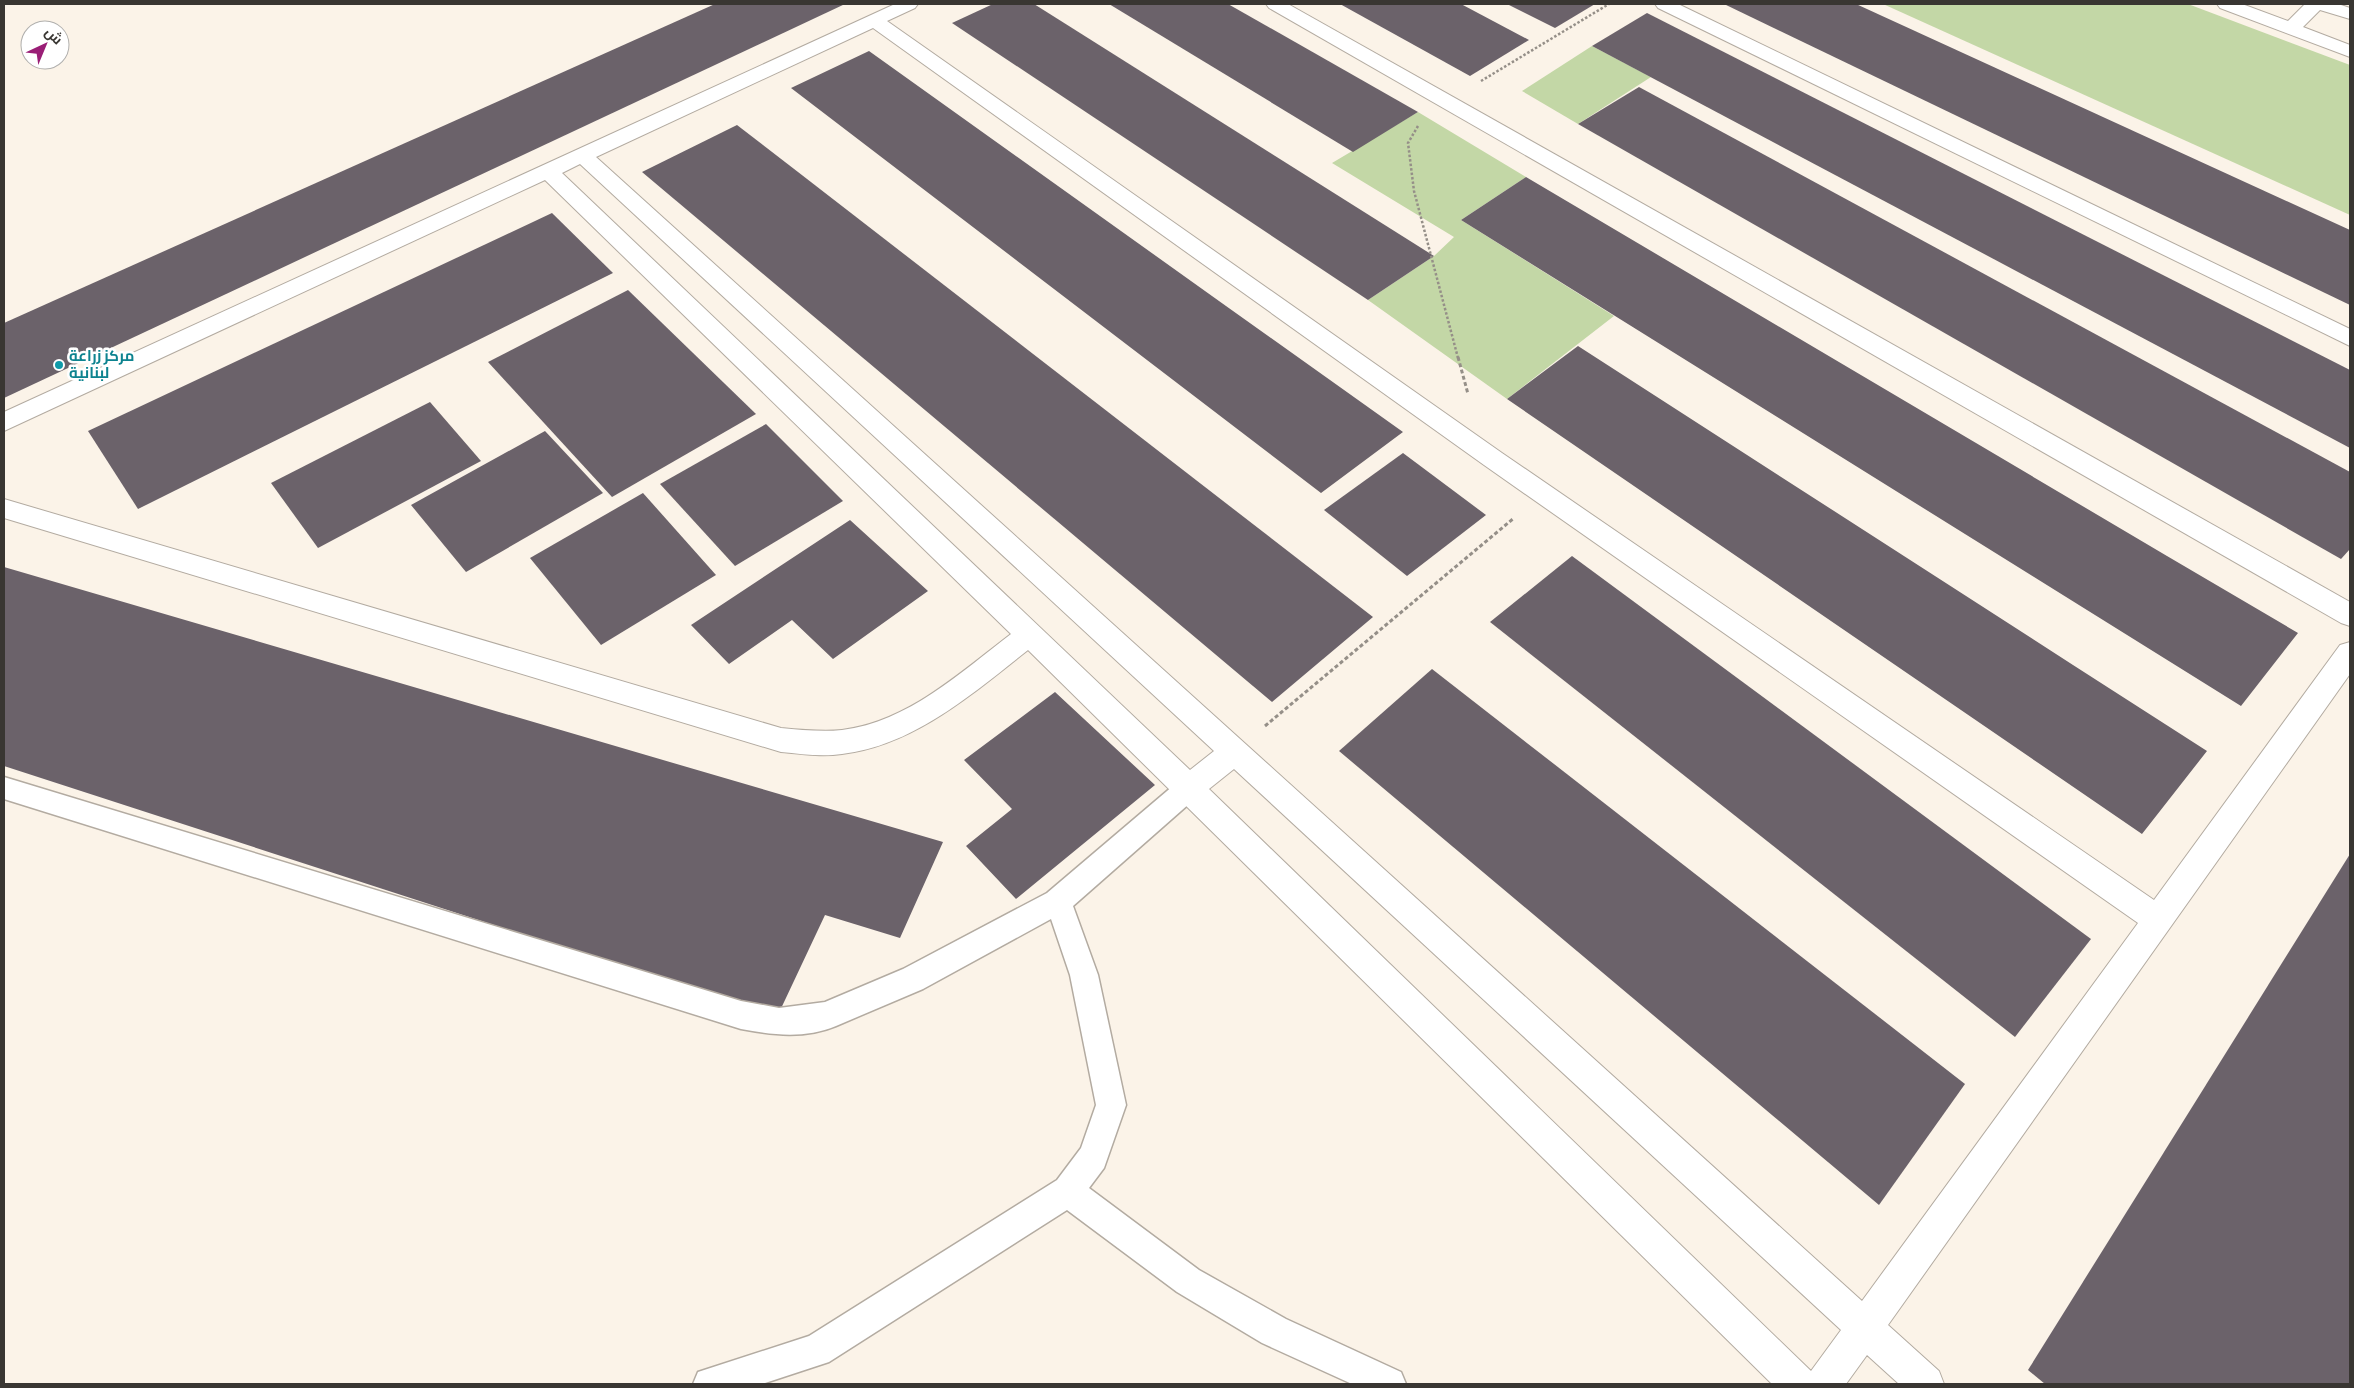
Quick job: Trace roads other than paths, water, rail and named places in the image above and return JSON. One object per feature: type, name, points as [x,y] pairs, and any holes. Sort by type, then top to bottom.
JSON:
[{"type":"street","points":[[4,422],[908,4]]},
{"type":"street","points":[[1275,4],[2350,615]]},
{"type":"street","points":[[1664,4],[2350,338]]},
{"type":"street","points":[[2226,4],[2350,51]]},
{"type":"street","points":[[2291,29],[2315,4]]},
{"type":"street","points":[[2322,4],[2350,14]]},
{"type":"street","points":[[874,20],[1493,458],[2158,920]]},
{"type":"street","points":[[582,155],[1926,1384]]},
{"type":"street","points":[[548,170],[1189,788],[1798,1384]]},
{"type":"street","points":[[818,431],[856,407]]},
{"type":"street","points":[[4,509],[780,740],[814,744],[848,741],[898,726],[941,701],[1029,635]]},
{"type":"street","points":[[1824,1384],[2350,653]]},
{"type":"street","points":[[1189,788],[1234,752]]},
{"type":"lane","points":[[4,788],[741,1015],[779,1022],[826,1016],[913,980],[1057,902],[1189,788]]},
{"type":"lane","points":[[710,1384],[817,1350],[1068,1192],[1093,1157],[1111,1105],[1084,975],[1065,919],[1057,902]]},
{"type":"lane","points":[[1068,1192],[1188,1281],[1274,1331],[1389,1384]]},
{"type":"place","name":"مركز زراعة لبنانية","points":[[59,365]]}]
